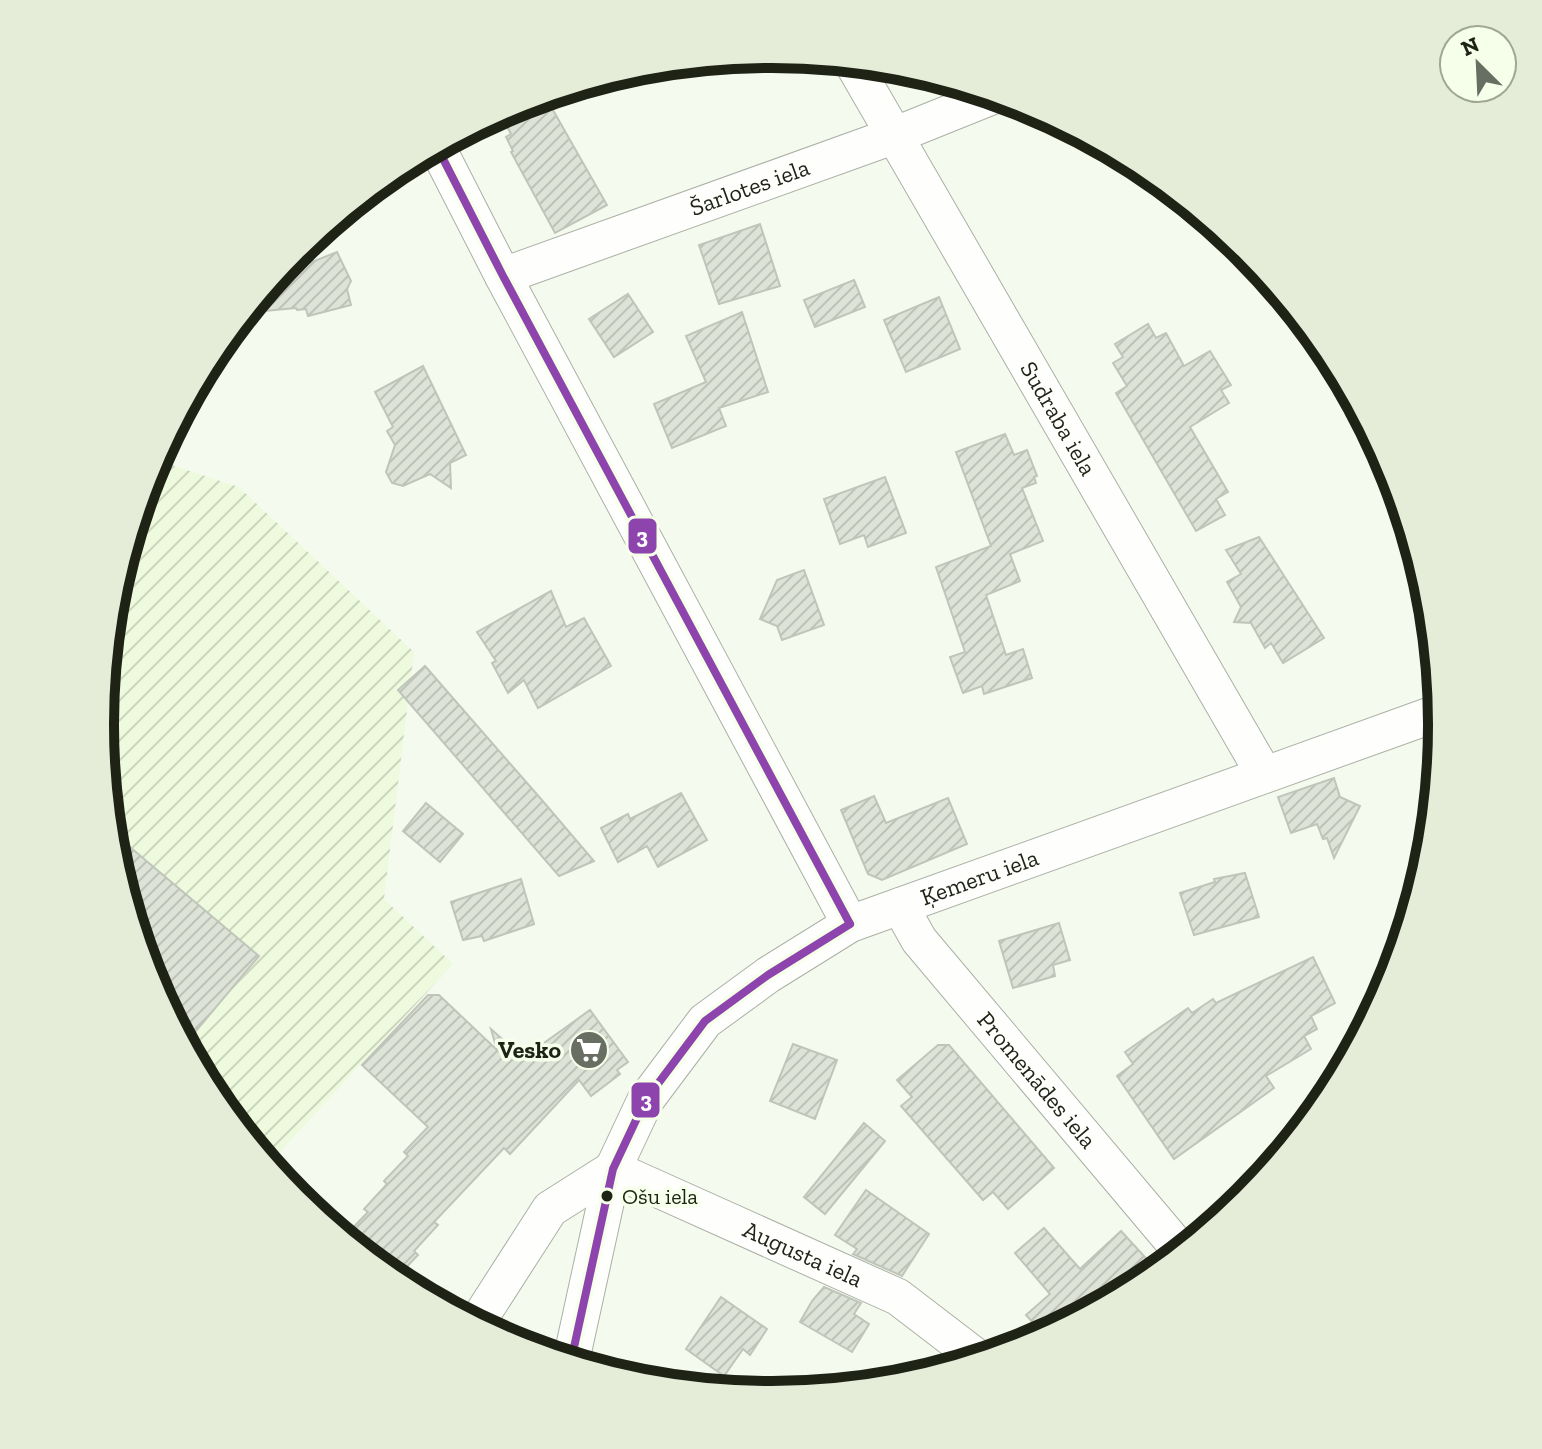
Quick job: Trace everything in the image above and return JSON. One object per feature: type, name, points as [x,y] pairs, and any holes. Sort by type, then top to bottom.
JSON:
[{"type":"street","name":"Sudraba iela","points":[[859,74],[1264,774]]},
{"type":"street","name":"Šarlotes iela","points":[[503,276],[893,136],[978,102]]},
{"type":"street","points":[[442,157],[850,924]]},
{"type":"street","name":"Ķemeru iela","points":[[613,1169],[645,1101],[705,1021],[768,975],[850,924],[1428,716]]},
{"type":"street","name":"Promenādes iela","points":[[900,906],[919,940],[1174,1243]]},
{"type":"street","points":[[483,1314],[550,1209],[613,1169]]},
{"type":"street","points":[[573,1350],[613,1169]]},
{"type":"street","name":"Augusta iela","points":[[613,1169],[898,1297],[968,1350]]},
{"type":"shaded area","points":[[168,464],[239,487],[414,652],[384,899],[453,964],[276,1156],[250,1124],[202,1053],[164,976],[149,936],[127,853],[116,767],[116,682],[127,596],[149,513]]},
{"type":"building","points":[[551,106],[607,205],[555,233],[511,152],[506,137],[511,134],[506,124]]},
{"type":"building","points":[[760,224],[780,286],[719,304],[699,245]]},
{"type":"building","points":[[337,252],[351,281],[347,289],[351,305],[308,316],[306,309],[261,311],[306,261],[307,264]]},
{"type":"building","points":[[854,280],[865,307],[815,327],[804,300]]},
{"type":"building","points":[[628,294],[653,332],[614,357],[589,319]]},
{"type":"building","points":[[939,297],[960,349],[906,372],[884,320]]},
{"type":"building","points":[[742,312],[768,392],[719,408],[726,426],[672,448],[654,404],[706,382],[686,336]]},
{"type":"building","points":[[1148,324],[1156,338],[1166,333],[1184,366],[1210,351],[1231,385],[1221,390],[1229,403],[1190,427],[1228,492],[1216,499],[1225,515],[1196,531],[1116,393],[1127,386],[1113,363],[1123,357],[1115,344]]},
{"type":"building","points":[[423,366],[466,455],[450,463],[451,488],[430,474],[403,486],[392,483],[386,472],[395,445],[387,431],[393,427],[375,392]]},
{"type":"building","points":[[1005,434],[1014,455],[1027,450],[1037,476],[1034,477],[1036,483],[1022,488],[1043,541],[1010,554],[1020,581],[986,595],[1006,655],[1023,649],[1032,678],[984,694],[982,686],[963,693],[950,657],[965,652],[936,567],[991,546],[956,452]]},
{"type":"building","points":[[885,477],[906,533],[868,547],[864,535],[840,544],[824,499]]},
{"type":"building","points":[[1259,537],[1324,638],[1283,663],[1271,643],[1265,648],[1251,623],[1234,622],[1241,607],[1227,582],[1241,574],[1226,550]]},
{"type":"building","points":[[804,570],[824,625],[782,640],[777,626],[760,619],[777,580]]},
{"type":"building","points":[[551,591],[566,627],[584,618],[611,666],[538,708],[524,680],[508,693],[492,663],[496,661],[477,632]]},
{"type":"building","points":[[425,666],[594,861],[559,876],[398,690]]},
{"type":"building","points":[[1334,778],[1340,797],[1360,806],[1334,858],[1327,838],[1323,839],[1317,824],[1291,833],[1278,797]]},
{"type":"building","points":[[681,793],[707,840],[658,867],[647,846],[618,862],[601,828],[628,814],[630,819]]},
{"type":"building","points":[[874,796],[886,823],[948,798],[967,844],[882,880],[868,874],[841,810]]},
{"type":"building","points":[[426,803],[463,834],[440,862],[403,831]]},
{"type":"building","points":[[125,843],[259,956],[193,1035],[149,936]]},
{"type":"building","points":[[1245,873],[1259,917],[1194,935],[1180,893],[1215,882],[1214,879]]},
{"type":"building","points":[[521,879],[534,924],[484,941],[482,936],[463,940],[451,902]]},
{"type":"building","points":[[1059,923],[1070,960],[1053,965],[1055,976],[1013,988],[999,941]]},
{"type":"building","points":[[1313,957],[1335,1003],[1311,1016],[1317,1029],[1304,1036],[1311,1049],[1266,1076],[1274,1088],[1174,1159],[1117,1076],[1133,1064],[1125,1052],[1188,1008],[1192,1013],[1213,999],[1216,1003]]},
{"type":"building","points":[[428,995],[439,995],[497,1050],[491,1029],[523,1058],[590,1010],[628,1062],[617,1070],[620,1074],[591,1096],[579,1080],[510,1154],[504,1148],[434,1222],[438,1225],[414,1251],[418,1255],[405,1269],[352,1229],[368,1212],[364,1209],[387,1184],[384,1181],[408,1156],[404,1152],[428,1127],[362,1065]]},
{"type":"building","points":[[793,1044],[837,1060],[815,1119],[770,1101]]},
{"type":"building","points":[[938,1045],[949,1045],[1054,1168],[1008,1209],[993,1192],[983,1200],[901,1106],[912,1097],[897,1080]]},
{"type":"building","points":[[864,1123],[885,1141],[825,1214],[804,1197]]},
{"type":"building","points":[[866,1190],[929,1234],[902,1276],[853,1254],[857,1249],[835,1235]]},
{"type":"building","points":[[1044,1228],[1080,1269],[1121,1231],[1149,1261],[1099,1293],[1035,1325],[1026,1315],[1050,1294],[1015,1253]]},
{"type":"building","points":[[824,1287],[861,1303],[854,1314],[869,1324],[852,1352],[800,1322]]},
{"type":"building","points":[[721,1297],[767,1329],[750,1355],[743,1349],[724,1376],[686,1349]]},
{"type":"transit line","name":"3","points":[[442,157],[850,924]]},
{"type":"transit line","name":"3","points":[[573,1350],[613,1169],[645,1101],[705,1021],[768,975],[850,924]]},
{"type":"place","name":"Vesko","points":[[589,1050]]},
{"type":"place","name":"Ošu iela","points":[[607,1196]]}]
